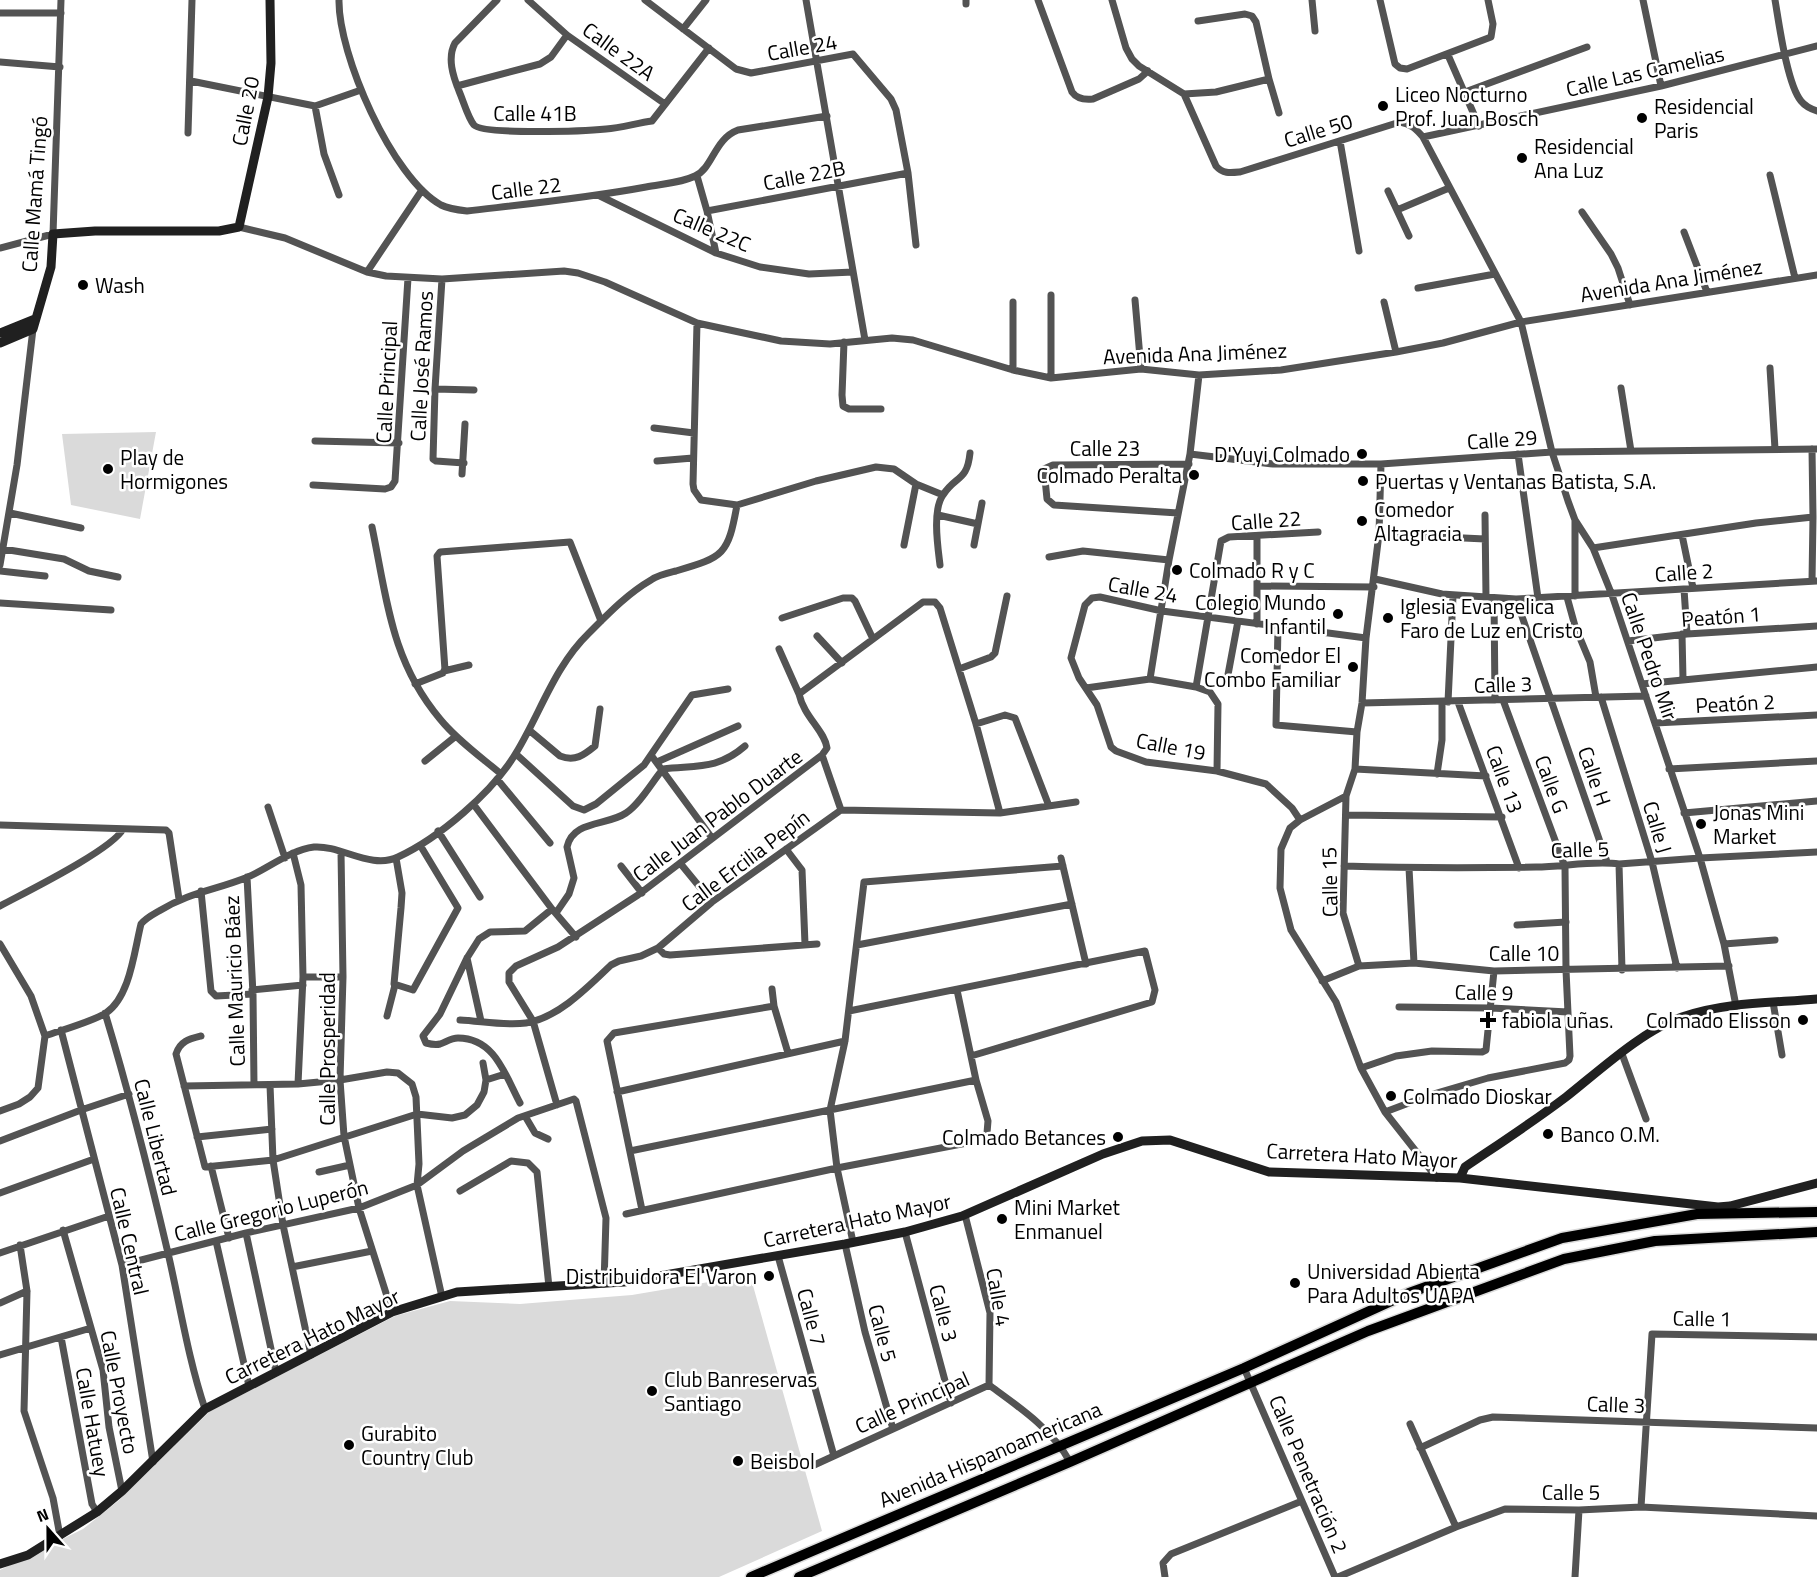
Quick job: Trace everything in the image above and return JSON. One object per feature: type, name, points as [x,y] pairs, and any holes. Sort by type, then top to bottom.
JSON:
[{"type":"main road","name":"Avenida Hispanoamericana","points":[[759,1576],[1244,1368],[1409,1293],[1562,1238],[1697,1214],[1817,1212]]},
{"type":"main road","name":"Avenida Hispanoamericana","points":[[799,1577],[1252,1384],[1368,1331],[1564,1259],[1655,1241],[1817,1232]]},
{"type":"street","name":"Calle Mamá Tingó","points":[[0,565],[10,513],[34,324],[51,267],[62,0]]},
{"type":"street","points":[[188,133],[192,0]]},
{"type":"street","name":"Calle 20","points":[[239,227],[268,97],[271,63],[270,0]]},
{"type":"street","name":"Calle 22","points":[[339,0],[339,14],[346,50],[361,90],[387,144],[422,190],[439,204],[467,212],[600,196],[697,176]]},
{"type":"street","name":"Calle 41B","points":[[497,0],[455,43],[451,51],[450,60],[457,86],[474,125],[482,129],[531,132],[609,129],[651,120],[709,48]]},
{"type":"street","name":"Calle 22A","points":[[528,0],[567,35],[665,104]]},
{"type":"street","name":"Calle 24","points":[[645,0],[736,69],[751,73],[853,54],[891,99],[896,111],[908,173],[916,245]]},
{"type":"street","points":[[683,29],[706,0]]},
{"type":"street","points":[[806,0],[852,272],[866,340]]},
{"type":"street","points":[[1038,0],[1072,92],[1076,96],[1087,100],[1093,99],[1139,79],[1148,71]]},
{"type":"street","points":[[1112,0],[1126,48],[1132,59],[1184,94],[1216,92],[1269,79]]},
{"type":"street","points":[[1312,0],[1315,30]]},
{"type":"street","points":[[1380,0],[1395,64],[1407,69],[1491,37],[1493,24],[1488,0]]},
{"type":"street","points":[[1643,0],[1661,86]]},
{"type":"street","points":[[1775,0],[1785,55],[1799,99],[1817,111]]},
{"type":"street","points":[[0,13],[61,13]]},
{"type":"street","points":[[1198,21],[1245,14],[1252,16],[1256,22],[1279,113]]},
{"type":"street","points":[[457,86],[540,64],[551,57],[567,35]]},
{"type":"street","name":"Calle Las Camelias","points":[[1423,137],[1661,86],[1817,46]]},
{"type":"street","points":[[1465,92],[1587,47]]},
{"type":"street","points":[[1448,55],[1479,126]]},
{"type":"street","points":[[0,62],[60,67]]},
{"type":"street","points":[[191,81],[315,106],[361,90]]},
{"type":"street","name":"Calle 50","points":[[1184,94],[1216,166],[1225,172],[1240,172],[1400,122],[1417,129],[1423,137]]},
{"type":"street","points":[[315,106],[324,154],[339,195]]},
{"type":"street","points":[[716,254],[697,176],[723,139],[738,130],[827,116]]},
{"type":"street","points":[[1423,137],[1521,322]]},
{"type":"street","points":[[1340,141],[1359,251]]},
{"type":"street","name":"Calle 22B","points":[[707,211],[908,173]]},
{"type":"street","points":[[1770,175],[1795,278]]},
{"type":"street","points":[[1397,210],[1449,188]]},
{"type":"street","points":[[367,272],[422,190]]},
{"type":"street","points":[[1388,191],[1409,236]]},
{"type":"street","name":"Calle 22C","points":[[600,196],[716,254],[760,267],[809,274],[852,272]]},
{"type":"street","points":[[1582,212],[1611,254],[1630,304]]},
{"type":"street","name":"Avenida Ana Jiménez","points":[[52,234],[95,231],[219,231],[239,227],[285,238],[367,272],[408,278],[442,279],[564,271],[578,273],[605,282],[697,323],[781,341],[830,344],[892,338],[913,340],[1013,370],[1051,378],[1141,369],[1199,375],[1281,370],[1443,343],[1521,322],[1817,275]]},
{"type":"street","points":[[1684,232],[1707,292]]},
{"type":"street","points":[[0,248],[52,234]]},
{"type":"street","points":[[1418,288],[1495,274]]},
{"type":"street","name":"Calle Principal","points":[[313,484],[385,489],[391,487],[395,481],[408,278]]},
{"type":"street","name":"Calle José Ramos","points":[[442,279],[433,459],[464,463]]},
{"type":"street","points":[[1051,295],[1051,378]]},
{"type":"street","points":[[1135,300],[1141,369]]},
{"type":"street","points":[[1013,302],[1013,370]]},
{"type":"street","points":[[1384,302],[1396,352]]},
{"type":"street","name":"Calle Pedro Mir","points":[[1521,322],[1552,452],[1575,520],[1593,548],[1612,595],[1700,858],[1724,944],[1736,1006]]},
{"type":"street","points":[[697,323],[693,458],[694,490],[701,500],[737,506],[816,481],[876,467],[894,469],[916,484],[943,495]]},
{"type":"street","points":[[0,333],[34,324]]},
{"type":"street","points":[[0,344],[34,324]]},
{"type":"street","points":[[844,342],[843,406],[849,409],[881,409]]},
{"type":"street","points":[[1770,368],[1775,449]]},
{"type":"street","points":[[1150,679],[1169,560],[1189,464],[1199,375]]},
{"type":"street","points":[[1622,388],[1631,451]]},
{"type":"street","points":[[435,389],[474,390]]},
{"type":"street","points":[[462,474],[465,424]]},
{"type":"street","points":[[654,428],[694,433]]},
{"type":"street","points":[[315,441],[399,443]]},
{"type":"street","points":[[1814,449],[1815,581]]},
{"type":"street","name":"Calle 29","points":[[1190,454],[1273,464],[1381,464],[1552,452],[1814,449]]},
{"type":"street","points":[[940,565],[937,537],[938,515],[943,495],[969,467],[970,453]]},
{"type":"street","points":[[1518,454],[1538,598]]},
{"type":"street","points":[[657,461],[693,458]]},
{"type":"street","name":"Calle 23","points":[[1178,513],[1054,505],[1047,499],[1043,474],[1047,467],[1053,465],[1189,464]]},
{"type":"street","name":"Calle 15","points":[[1359,966],[1343,913],[1346,796],[1355,769],[1357,732],[1362,703],[1366,638],[1379,534],[1381,464]]},
{"type":"street","points":[[904,545],[916,484]]},
{"type":"street","points":[[974,545],[982,503]]},
{"type":"street","points":[[45,1036],[105,1013],[117,1002],[124,992],[141,924],[146,918],[179,899],[247,877],[293,853],[316,847],[376,860],[396,858],[420,845],[474,805],[516,754],[557,672],[576,646],[623,600],[653,578],[700,564],[723,552],[733,531],[737,506]]},
{"type":"street","points":[[10,513],[81,528]]},
{"type":"street","points":[[938,515],[978,524]]},
{"type":"street","name":"Calle G","points":[[1385,1112],[1430,1095],[1488,1078],[1569,1060],[1570,1056],[1565,867],[1499,700],[1485,539],[1485,515]]},
{"type":"street","points":[[1593,548],[1756,523],[1813,517]]},
{"type":"street","name":"Calle J","points":[[1575,520],[1571,597],[1575,626],[1590,662],[1598,697],[1652,862],[1677,968]]},
{"type":"street","points":[[372,527],[394,636],[406,668],[415,684],[440,720],[499,777],[550,843]]},
{"type":"street","name":"Calle 22","points":[[1196,687],[1221,541],[1226,537],[1318,532]]},
{"type":"street","points":[[1379,534],[1485,539]]},
{"type":"street","points":[[1682,535],[1693,588]]},
{"type":"street","points":[[1257,537],[1257,624]]},
{"type":"street","points":[[444,671],[437,556],[440,552],[570,542],[601,621]]},
{"type":"street","points":[[3,549],[64,559],[89,571],[118,577]]},
{"type":"street","points":[[1049,557],[1083,551],[1169,560]]},
{"type":"street","points":[[0,571],[45,576]]},
{"type":"street","name":"Calle 2","points":[[1257,586],[1374,583],[1454,596],[1516,599],[1815,581]]},
{"type":"street","points":[[1683,679],[1684,589]]},
{"type":"street","points":[[959,669],[991,657],[995,653],[1007,596]]},
{"type":"street","points":[[1437,774],[1454,596]]},
{"type":"street","name":"Calle 24","points":[[1092,598],[1101,597],[1162,611],[1366,638]]},
{"type":"street","points":[[782,618],[843,598],[852,598],[873,639]]},
{"type":"street","name":"Calle 19","points":[[1092,598],[1085,605],[1071,658],[1073,667],[1097,705],[1108,742],[1116,751],[1146,762],[1217,771],[1266,784],[1292,808],[1300,820]]},
{"type":"street","name":"Calle H","points":[[1516,599],[1607,862]]},
{"type":"street","points":[[799,694],[918,605],[932,601],[940,608],[976,723],[1000,813]]},
{"type":"street","points":[[0,603],[111,610]]},
{"type":"street","points":[[1227,680],[1238,621]]},
{"type":"street","points":[[1278,626],[1276,725],[1357,732]]},
{"type":"street","name":"Peatón 1","points":[[1628,641],[1685,634],[1817,626]]},
{"type":"street","points":[[817,636],[842,663]]},
{"type":"street","name":"Calle Juan Pablo Duarte","points":[[534,1021],[509,982],[509,973],[516,966],[558,948],[642,893],[822,755],[827,748],[825,740],[804,709],[779,649]]},
{"type":"street","points":[[415,684],[444,671],[469,665]]},
{"type":"street","points":[[1642,684],[1817,668]]},
{"type":"street","points":[[1086,688],[1150,679],[1196,687],[1210,692],[1218,704],[1217,771]]},
{"type":"street","points":[[516,754],[573,806],[584,810],[596,804],[644,765],[692,695],[728,689]]},
{"type":"street","name":"Calle 3","points":[[1362,703],[1646,696]]},
{"type":"street","name":"Calle 13","points":[[1458,702],[1519,868]]},
{"type":"street","points":[[529,730],[560,756],[577,758],[595,746],[600,709]]},
{"type":"street","points":[[976,723],[1005,715],[1015,718],[1049,806]]},
{"type":"street","name":"Peatón 2","points":[[1655,723],[1817,715]]},
{"type":"street","points":[[657,762],[738,726]]},
{"type":"street","points":[[425,761],[456,736]]},
{"type":"street","points":[[520,1103],[495,1055],[486,1045],[473,1039],[455,1038],[439,1044],[426,1043],[423,1036],[440,1014],[467,958],[479,939],[490,932],[525,931],[554,911],[573,887],[573,869],[567,847],[574,833],[580,828],[607,822],[626,814],[635,806],[663,769],[702,767],[718,763],[745,746]]},
{"type":"street","points":[[651,755],[712,838]]},
{"type":"street","points":[[822,755],[841,810]]},
{"type":"street","points":[[1669,769],[1817,761]]},
{"type":"street","points":[[1355,769],[1486,776]]},
{"type":"street","points":[[1346,796],[1300,820],[1290,828],[1281,849],[1280,888],[1291,930],[1336,1002],[1361,1068],[1385,1112],[1437,1178]]},
{"type":"street","points":[[1684,813],[1817,801]]},
{"type":"street","name":"Calle Ercilia Pepín","points":[[460,1020],[521,1023],[534,1021],[565,1005],[619,961],[641,956],[658,948],[712,902],[841,810],[1000,813],[1076,802]]},
{"type":"street","points":[[474,805],[576,937]]},
{"type":"street","points":[[268,807],[285,858]]},
{"type":"street","points":[[1346,815],[1502,817]]},
{"type":"street","points":[[0,825],[168,831],[179,899]]},
{"type":"street","points":[[0,906],[80,862],[116,838],[123,829]]},
{"type":"street","points":[[438,831],[480,897]]},
{"type":"street","points":[[395,985],[414,989],[458,910],[420,845]]},
{"type":"street","points":[[786,849],[802,870],[805,944]]},
{"type":"street","name":"Calle Prosperidad","points":[[341,852],[343,977],[340,1080],[344,1136],[359,1208],[392,1312]]},
{"type":"street","name":"Calle 5","points":[[1344,866],[1565,867],[1607,862],[1619,864],[1817,852]]},
{"type":"street","points":[[293,853],[301,885],[303,981],[298,1084]]},
{"type":"street","points":[[387,1016],[395,985],[402,908],[396,858]]},
{"type":"street","points":[[1061,858],[1086,964]]},
{"type":"street","points":[[680,863],[712,902]]},
{"type":"street","points":[[1619,864],[1622,970]]},
{"type":"street","points":[[621,866],[642,893]]},
{"type":"street","name":"Calle 5","points":[[893,1429],[865,1332],[837,1168],[830,1110],[845,1041],[864,882],[1063,866]]},
{"type":"street","points":[[1409,868],[1414,963]]},
{"type":"street","name":"Calle Mauricio Báez","points":[[247,877],[253,992],[254,1084]]},
{"type":"street","points":[[201,891],[211,991],[216,996],[253,992],[303,981],[343,977]]},
{"type":"street","points":[[857,945],[1072,904]]},
{"type":"street","points":[[1517,925],[1566,922]]},
{"type":"street","points":[[1724,944],[1775,939]]},
{"type":"street","points":[[0,944],[31,996],[45,1036],[38,1088],[19,1104],[0,1111]]},
{"type":"street","points":[[658,948],[664,954],[670,955],[817,944]]},
{"type":"street","points":[[849,1011],[1145,951],[1155,990],[1152,1002],[971,1056]]},
{"type":"street","points":[[467,958],[481,1021]]},
{"type":"street","name":"Calle 10","points":[[1322,981],[1359,966],[1414,963],[1494,971],[1729,966]]},
{"type":"street","points":[[1361,1068],[1396,1056],[1432,1051],[1482,1052],[1486,1050],[1494,971]]},
{"type":"street","points":[[772,989],[774,1006],[788,1053]]},
{"type":"street","points":[[626,1214],[837,1168],[976,1141],[987,1133],[988,1121],[976,1080],[957,990]]},
{"type":"street","points":[[1460,1178],[1465,1167],[1534,1121],[1654,1029],[1680,1017],[1736,1006],[1817,999]]},
{"type":"street","points":[[1773,1002],[1782,1055]]},
{"type":"street","points":[[642,1210],[607,1041],[614,1033],[774,1006]]},
{"type":"street","name":"Calle 9","points":[[1399,1007],[1568,1012]]},
{"type":"street","name":"Calle Libertad","points":[[105,1013],[129,1094],[168,1253],[195,1377],[205,1409]]},
{"type":"street","points":[[534,1021],[557,1105],[574,1099],[576,1101],[606,1218],[604,1284]]},
{"type":"street","name":"Calle Central","points":[[62,1030],[122,1265],[153,1462]]},
{"type":"street","points":[[201,1035],[184,1041],[178,1047],[176,1054],[197,1137],[229,1238]]},
{"type":"street","points":[[617,1092],[845,1041]]},
{"type":"street","points":[[1622,1054],[1646,1119]]},
{"type":"street","points":[[208,1167],[273,1160],[417,1114],[453,1118],[465,1115],[477,1105],[484,1092],[486,1080],[483,1063]]},
{"type":"street","points":[[184,1086],[298,1084],[387,1072],[398,1073],[412,1084],[416,1097],[417,1114],[419,1164],[417,1185],[442,1297]]},
{"type":"street","points":[[486,1080],[505,1074]]},
{"type":"street","points":[[630,1151],[976,1080]]},
{"type":"street","name":"Calle Mauricio Báez","points":[[270,1085],[273,1160],[283,1225],[311,1355]]},
{"type":"street","points":[[0,1141],[129,1094]]},
{"type":"street","name":"Calle Gregorio Luperón","points":[[122,1265],[246,1233],[359,1208],[417,1185],[463,1151],[525,1116],[557,1105]]},
{"type":"street","points":[[525,1116],[535,1133],[548,1138]]},
{"type":"street","points":[[197,1137],[272,1129]]},
{"type":"street","name":"Carretera Hato Mayor","points":[[0,1564],[28,1555],[97,1512],[123,1491],[205,1409],[392,1312],[457,1292],[636,1281],[905,1232],[965,1215],[1102,1154],[1142,1141],[1170,1140],[1269,1172],[1460,1178],[1718,1207],[1730,1206],[1817,1183]]},
{"type":"street","points":[[0,1193],[94,1159]]},
{"type":"street","points":[[460,1191],[511,1161],[528,1163],[537,1172],[549,1287]]},
{"type":"street","points":[[319,1172],[350,1165]]},
{"type":"street","name":"Calle 4","points":[[965,1215],[990,1313],[989,1385]]},
{"type":"street","points":[[0,1253],[109,1216]]},
{"type":"street","name":"Calle Proyecto","points":[[63,1230],[103,1370],[109,1427],[123,1491]]},
{"type":"street","name":"Calle 3","points":[[905,1232],[951,1403]]},
{"type":"street","points":[[246,1233],[276,1372]]},
{"type":"street","points":[[216,1241],[249,1386]]},
{"type":"street","points":[[20,1245],[27,1291],[24,1411],[53,1498],[60,1536]]},
{"type":"street","points":[[292,1267],[372,1251]]},
{"type":"street","name":"Calle 7","points":[[778,1256],[834,1456]]},
{"type":"street","points":[[0,1302],[27,1291]]},
{"type":"street","points":[[0,1356],[91,1328]]},
{"type":"street","name":"Calle 1","points":[[1641,1507],[1651,1335],[1817,1337]]},
{"type":"street","name":"Calle Hatuey","points":[[61,1337],[92,1504],[97,1512]]},
{"type":"street","points":[[1244,1368],[1252,1384]]},
{"type":"street","name":"Calle Penetración 2","points":[[1252,1384],[1337,1577]]},
{"type":"street","name":"Calle Principal","points":[[812,1466],[989,1385],[1027,1413],[1061,1445],[1070,1462]]},
{"type":"street","name":"Calle 3","points":[[1420,1448],[1486,1418],[1817,1428]]},
{"type":"street","points":[[1410,1424],[1456,1527]]},
{"type":"street","points":[[1165,1577],[1162,1563],[1171,1554],[1302,1500]]},
{"type":"street","name":"Calle 5","points":[[1337,1577],[1505,1509],[1579,1510],[1641,1507],[1817,1516]]},
{"type":"street","points":[[1575,1577],[1579,1510]]},
{"type":"shaded area","name":"Play de Hormigones","points":[[156,432],[140,519],[71,505],[62,434]]},
{"type":"shaded area","points":[[750,1275],[822,1531],[719,1577],[0,1577],[0,1570],[83,1529],[118,1501],[210,1411],[395,1316],[450,1301],[520,1304],[632,1295]]},
{"type":"place","name":"Liceo Nocturno Prof. Juan Bosch","points":[[1383,106]]},
{"type":"place","name":"Residencial Paris","points":[[1642,118]]},
{"type":"place","name":"Residencial Ana Luz","points":[[1522,158]]},
{"type":"place","name":"Wash","points":[[83,285]]},
{"type":"place","name":"D'Yuyi Colmado","points":[[1362,454]]},
{"type":"place","name":"Play de Hormigones","points":[[108,469]]},
{"type":"place","name":"Colmado Peralta","points":[[1194,475]]},
{"type":"place","name":"Puertas y Ventanas Batista, S.A.","points":[[1363,481]]},
{"type":"place","name":"Comedor Altagracia","points":[[1362,521]]},
{"type":"place","name":"Colmado R y C","points":[[1177,570]]},
{"type":"place","name":"Colegio Mundo Infantil","points":[[1338,614]]},
{"type":"place","name":"Iglesia Evangelica Faro de Luz en Cristo","points":[[1388,618]]},
{"type":"place","name":"Comedor El Combo Familiar","points":[[1353,667]]},
{"type":"place","name":"Jonas Mini Market","points":[[1701,824]]},
{"type":"place","name":"fabiola uñas.","points":[[1488,1020]]},
{"type":"place","name":"Colmado Elisson","points":[[1803,1020]]},
{"type":"place","name":"Colmado Dioskar","points":[[1391,1096]]},
{"type":"place","name":"Banco O.M.","points":[[1548,1134]]},
{"type":"place","name":"Colmado Betances","points":[[1118,1137]]},
{"type":"place","name":"Mini Market Enmanuel","points":[[1002,1219]]},
{"type":"place","name":"Distribuidora El Varon","points":[[769,1276]]},
{"type":"place","name":"Universidad Abierta Para Adultos UAPA","points":[[1295,1283]]},
{"type":"place","name":"Club Banreservas Santiago","points":[[652,1391]]},
{"type":"place","name":"Gurabito Country Club","points":[[349,1445]]},
{"type":"place","name":"Beisbol","points":[[738,1461]]}]
